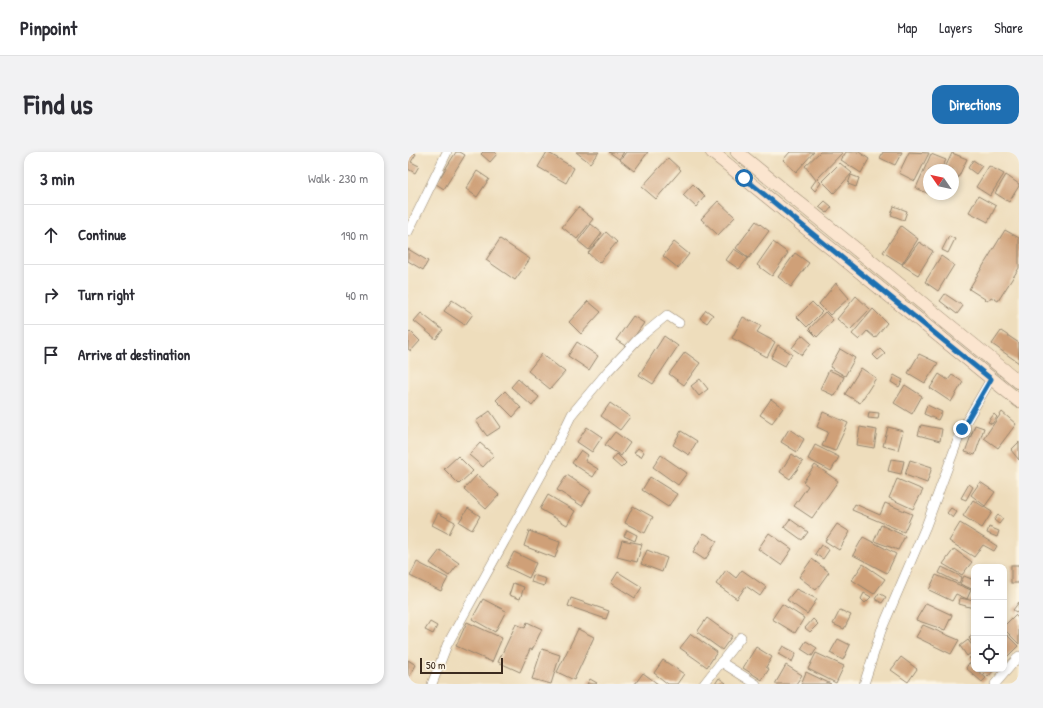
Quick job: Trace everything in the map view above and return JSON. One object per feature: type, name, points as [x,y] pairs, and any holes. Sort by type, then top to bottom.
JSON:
[{"type":"street","points":[[408,232],[447,152]]},
{"type":"street","points":[[712,152],[1019,401]]},
{"type":"street","points":[[737,152],[1019,382]]},
{"type":"street","points":[[432,684],[447,645],[549,462],[572,414],[608,371],[638,339],[667,315],[679,323]]},
{"type":"street","points":[[864,684],[881,631],[926,526],[962,429],[991,379]]},
{"type":"street","points":[[704,684],[741,638]]},
{"type":"street","points":[[995,684],[1019,656]]},
{"type":"street","points":[[721,662],[756,684]]},
{"type":"building","points":[[408,152],[416,154],[411,162],[419,166],[415,173],[408,169]]},
{"type":"building","points":[[456,152],[460,152],[465,155],[444,189],[436,184]]},
{"type":"building","points":[[483,152],[494,152],[497,154],[490,162],[481,154]]},
{"type":"building","points":[[547,152],[574,168],[566,183],[538,167]]},
{"type":"building","points":[[576,152],[599,152],[590,163]]},
{"type":"building","points":[[609,152],[624,152],[619,159]]},
{"type":"building","points":[[626,152],[648,152],[634,171],[620,160]]},
{"type":"building","points":[[790,152],[814,152],[796,172],[783,160]]},
{"type":"building","points":[[820,152],[843,152],[817,179],[821,183],[815,191],[811,187],[816,180],[805,166]]},
{"type":"building","points":[[846,152],[859,152],[869,159],[861,173],[841,160]]},
{"type":"building","points":[[883,152],[902,152],[895,165],[880,158]]},
{"type":"building","points":[[909,152],[929,153],[915,181],[899,173]]},
{"type":"building","points":[[952,153],[967,159],[959,176],[959,164],[947,164]]},
{"type":"building","points":[[931,154],[946,160],[944,164],[927,164]]},
{"type":"building","points":[[668,158],[681,170],[656,199],[642,187]]},
{"type":"building","points":[[973,160],[982,166],[976,174],[968,168]]},
{"type":"building","points":[[840,163],[852,173],[834,193],[822,181]]},
{"type":"building","points":[[989,166],[1004,174],[990,196],[976,187]]},
{"type":"building","points":[[477,171],[489,179],[477,197],[466,189]]},
{"type":"building","points":[[923,172],[923,191],[916,188]]},
{"type":"building","points":[[851,175],[859,178],[856,187],[848,184]]},
{"type":"building","points":[[1006,175],[1019,184],[1009,202],[995,193]]},
{"type":"building","points":[[693,184],[705,196],[696,207],[683,195]]},
{"type":"building","points":[[978,196],[996,206],[988,222],[969,212]]},
{"type":"building","points":[[718,201],[735,217],[718,235],[701,219]]},
{"type":"building","points":[[825,201],[832,207],[827,213],[819,207]]},
{"type":"building","points":[[894,206],[907,211],[904,220],[891,215]]},
{"type":"building","points":[[578,207],[593,219],[577,239],[562,227]]},
{"type":"building","points":[[756,221],[769,231],[749,258],[736,248]]},
{"type":"building","points":[[591,224],[602,233],[589,250],[578,241]]},
{"type":"building","points":[[901,226],[918,239],[902,264],[883,252]]},
{"type":"building","points":[[1005,230],[1019,238],[1019,268],[998,301],[991,297],[988,301],[969,289]]},
{"type":"building","points":[[606,232],[617,242],[599,263],[588,253]]},
{"type":"building","points":[[949,236],[955,239],[948,253],[942,250]]},
{"type":"building","points":[[500,239],[530,259],[515,280],[486,260]]},
{"type":"building","points":[[674,242],[689,254],[678,268],[663,256]]},
{"type":"building","points":[[773,242],[788,253],[772,276],[757,265]]},
{"type":"building","points":[[919,242],[933,251],[918,275],[902,265]]},
{"type":"building","points":[[408,249],[428,261],[423,270],[408,261]]},
{"type":"building","points":[[734,249],[748,258],[739,269],[726,260]]},
{"type":"building","points":[[795,253],[809,263],[791,287],[778,277]]},
{"type":"building","points":[[941,256],[954,265],[938,291],[925,282]]},
{"type":"building","points":[[836,283],[849,298],[830,315],[819,304]]},
{"type":"building","points":[[945,294],[963,306],[957,314],[940,301]]},
{"type":"building","points":[[856,296],[870,309],[850,330],[837,319]]},
{"type":"building","points":[[452,300],[473,314],[465,325],[444,311]]},
{"type":"building","points":[[588,301],[601,312],[581,334],[569,322]]},
{"type":"building","points":[[812,302],[822,312],[807,327],[797,317]]},
{"type":"building","points":[[873,309],[887,323],[875,338],[867,331],[859,340],[852,334]]},
{"type":"building","points":[[706,310],[713,315],[707,323],[700,318]]},
{"type":"building","points":[[825,312],[833,320],[817,337],[809,329]]},
{"type":"building","points":[[421,313],[443,330],[436,339],[414,321]]},
{"type":"building","points":[[633,316],[644,323],[627,347],[616,340]]},
{"type":"building","points":[[743,317],[761,326],[757,332],[775,342],[767,357],[732,338]]},
{"type":"building","points":[[410,331],[420,341],[411,351],[408,349],[408,333]]},
{"type":"building","points":[[1001,331],[1019,343],[1019,363],[992,344]]},
{"type":"building","points":[[802,335],[811,343],[802,355],[792,348]]},
{"type":"building","points":[[664,336],[678,346],[653,384],[639,375]]},
{"type":"building","points":[[577,342],[598,356],[589,370],[568,356]]},
{"type":"building","points":[[778,345],[792,354],[785,366],[771,358]]},
{"type":"building","points":[[840,349],[855,358],[845,376],[830,367]]},
{"type":"building","points":[[880,349],[885,354],[878,360],[873,355]]},
{"type":"building","points":[[685,352],[700,363],[684,385],[669,374]]},
{"type":"building","points":[[542,354],[565,372],[550,389],[528,371]]},
{"type":"building","points":[[919,354],[938,363],[925,383],[908,373]]},
{"type":"building","points":[[861,368],[876,378],[860,403],[845,394]]},
{"type":"building","points":[[829,370],[844,377],[835,396],[820,389]]},
{"type":"building","points":[[939,374],[948,380],[952,375],[963,382],[951,402],[930,388]]},
{"type":"building","points":[[894,375],[903,380],[899,387],[891,382]]},
{"type":"building","points":[[518,379],[539,397],[532,406],[511,387]]},
{"type":"building","points":[[700,379],[708,389],[699,396],[691,386]]},
{"type":"building","points":[[905,385],[922,396],[912,414],[894,403]]},
{"type":"building","points":[[505,391],[521,408],[513,417],[496,400]]},
{"type":"building","points":[[771,399],[783,408],[772,423],[760,415]]},
{"type":"building","points":[[610,403],[630,417],[620,430],[601,416]]},
{"type":"building","points":[[927,405],[942,412],[938,420],[924,414]]},
{"type":"building","points":[[490,411],[501,427],[487,436],[476,421]]},
{"type":"building","points":[[823,412],[848,423],[835,451],[822,446],[828,432],[817,427]]},
{"type":"building","points":[[869,412],[879,413],[878,419],[868,418]]},
{"type":"building","points":[[1002,412],[1016,424],[998,448],[984,438]]},
{"type":"building","points":[[994,414],[997,417],[992,424],[988,422]]},
{"type":"building","points":[[921,425],[942,429],[940,441],[918,435]]},
{"type":"building","points":[[975,425],[984,428],[975,455],[965,452]]},
{"type":"building","points":[[587,427],[602,437],[592,452],[577,442]]},
{"type":"building","points":[[860,427],[877,430],[874,448],[857,445]]},
{"type":"building","points":[[888,427],[903,431],[898,450],[883,446]]},
{"type":"building","points":[[789,429],[804,439],[797,452],[781,442]]},
{"type":"building","points":[[681,431],[697,441],[689,455],[673,445]]},
{"type":"building","points":[[615,432],[630,443],[621,456],[605,445]]},
{"type":"building","points":[[1019,442],[1019,460],[1011,450]]},
{"type":"building","points":[[480,443],[494,455],[483,467],[469,455]]},
{"type":"building","points":[[815,445],[839,457],[831,471],[808,459]]},
{"type":"building","points":[[638,448],[644,452],[641,457],[634,453]]},
{"type":"building","points":[[581,450],[588,455],[585,461],[598,469],[593,477],[572,463]]},
{"type":"building","points":[[617,454],[626,463],[621,468],[612,460]]},
{"type":"building","points":[[792,454],[803,462],[790,479],[780,472]]},
{"type":"building","points":[[661,455],[687,473],[678,485],[653,467]]},
{"type":"building","points":[[458,456],[473,471],[459,484],[444,469]]},
{"type":"building","points":[[891,459],[904,461],[901,474],[888,471]]},
{"type":"building","points":[[910,460],[932,467],[927,483],[905,475]]},
{"type":"building","points":[[815,465],[838,481],[812,518],[794,506],[808,486],[803,482]]},
{"type":"building","points":[[477,475],[499,495],[486,509],[464,489]]},
{"type":"building","points":[[567,475],[591,491],[582,506],[557,490]]},
{"type":"building","points":[[650,477],[677,494],[668,507],[642,490]]},
{"type":"building","points":[[897,479],[923,490],[913,509],[889,498]]},
{"type":"building","points":[[980,482],[995,492],[985,506],[971,495]]},
{"type":"building","points":[[969,484],[973,487],[966,500],[961,498]]},
{"type":"building","points":[[548,495],[575,511],[567,525],[540,509]]},
{"type":"building","points":[[973,500],[992,512],[982,528],[963,516]]},
{"type":"building","points":[[885,503],[912,514],[904,532],[852,510],[855,504],[880,515]]},
{"type":"building","points":[[633,506],[653,517],[645,533],[625,523]]},
{"type":"building","points":[[468,508],[480,516],[472,530],[459,522]]},
{"type":"building","points":[[951,508],[957,512],[953,518],[947,513]]},
{"type":"building","points":[[438,513],[455,522],[449,534],[432,525]]},
{"type":"building","points":[[998,515],[1003,519],[999,524],[994,520]]},
{"type":"building","points":[[790,519],[808,532],[802,540],[784,527]]},
{"type":"building","points":[[960,523],[997,546],[994,551],[983,545],[974,557],[949,541]]},
{"type":"building","points":[[837,524],[850,532],[839,550],[825,541]]},
{"type":"building","points":[[881,525],[905,536],[898,550],[874,541]]},
{"type":"building","points":[[989,527],[999,531],[997,537],[987,533]]},
{"type":"building","points":[[627,530],[637,535],[635,541],[624,536]]},
{"type":"building","points":[[529,531],[560,542],[555,558],[524,546]]},
{"type":"building","points":[[704,533],[717,541],[705,560],[693,552]]},
{"type":"building","points":[[769,533],[792,549],[781,565],[758,549]]},
{"type":"building","points":[[863,537],[896,554],[887,573],[853,555]]},
{"type":"building","points":[[622,540],[642,544],[637,562],[617,557]]},
{"type":"building","points":[[821,545],[829,550],[823,559],[815,554]]},
{"type":"building","points":[[954,549],[972,562],[962,575],[943,564]]},
{"type":"building","points":[[440,550],[459,563],[449,576],[430,563]]},
{"type":"building","points":[[647,550],[667,558],[662,572],[641,564]]},
{"type":"building","points":[[514,552],[536,563],[529,578],[506,567]]},
{"type":"building","points":[[812,559],[829,572],[816,590],[799,577]]},
{"type":"building","points":[[417,562],[448,578],[441,591],[410,576]]},
{"type":"building","points":[[863,564],[885,579],[874,594],[852,580]]},
{"type":"building","points":[[1011,565],[1019,565],[1019,583],[1011,583]]},
{"type":"building","points":[[942,567],[962,577],[959,583],[939,573]]},
{"type":"building","points":[[726,570],[736,578],[742,570],[766,587],[760,596],[746,586],[737,599],[716,584]]},
{"type":"building","points":[[618,572],[642,587],[635,598],[611,583]]},
{"type":"building","points":[[533,575],[546,579],[544,586],[531,582]]},
{"type":"building","points":[[936,575],[971,590],[967,599],[956,594],[952,601],[929,590]]},
{"type":"building","points":[[964,576],[971,579],[971,589],[960,584]]},
{"type":"building","points":[[513,583],[524,587],[520,599],[509,595]]},
{"type":"building","points":[[796,589],[817,599],[807,614],[787,600]]},
{"type":"building","points":[[864,593],[871,597],[865,603],[861,599]]},
{"type":"building","points":[[879,593],[886,597],[882,603],[875,599]]},
{"type":"building","points":[[571,598],[609,611],[606,619],[568,606]]},
{"type":"building","points":[[960,598],[971,599],[971,607],[959,604]]},
{"type":"building","points":[[483,599],[506,611],[495,632],[472,619]]},
{"type":"building","points":[[1019,602],[1019,614],[1013,610]]},
{"type":"building","points":[[926,603],[952,615],[945,630],[916,620]]},
{"type":"building","points":[[782,604],[804,618],[795,633],[772,619]]},
{"type":"building","points":[[840,610],[851,615],[844,629],[833,624]]},
{"type":"building","points":[[1015,615],[1019,619],[1019,644],[1007,632],[1007,623]]},
{"type":"building","points":[[707,618],[732,636],[722,650],[697,632]]},
{"type":"building","points":[[813,619],[818,624],[810,632],[805,628]]},
{"type":"building","points":[[430,622],[437,626],[433,634],[425,630]]},
{"type":"building","points":[[467,622],[502,638],[492,662],[456,646]]},
{"type":"building","points":[[527,622],[542,629],[532,650],[530,649],[520,672],[498,662],[516,624],[525,628]]},
{"type":"building","points":[[923,625],[959,640],[951,654],[916,637]]},
{"type":"building","points":[[578,629],[594,637],[574,680],[557,672]]},
{"type":"building","points":[[691,634],[717,652],[707,667],[680,648]]},
{"type":"building","points":[[1007,635],[1018,646],[1007,657]]},
{"type":"building","points":[[838,639],[850,645],[843,660],[830,653]]},
{"type":"building","points":[[968,640],[971,644],[971,653],[967,656],[960,646]]},
{"type":"building","points":[[806,641],[817,648],[812,656],[801,649]]},
{"type":"building","points":[[783,646],[796,653],[792,662],[778,654]]},
{"type":"building","points":[[756,647],[772,657],[766,667],[769,669],[762,680],[743,668]]},
{"type":"building","points":[[542,649],[560,655],[551,684],[532,679]]},
{"type":"building","points":[[816,653],[844,666],[836,683],[808,669]]},
{"type":"building","points":[[901,657],[917,669],[908,682],[891,670]]},
{"type":"building","points":[[408,660],[416,665],[408,679]]},
{"type":"building","points":[[663,660],[684,674],[677,684],[668,684],[654,673]]},
{"type":"building","points":[[969,663],[971,665],[971,672],[979,672],[986,678],[982,682],[966,668]]},
{"type":"building","points":[[786,665],[802,675],[796,684],[775,684]]},
{"type":"building","points":[[806,672],[831,684],[801,684]]},
{"type":"building","points":[[983,672],[992,672],[988,677]]},
{"type":"building","points":[[643,673],[658,684],[635,684]]},
{"type":"building","points":[[719,678],[726,683],[715,684]]},
{"type":"building","points":[[590,679],[597,683],[587,684]]},
{"type":"route","points":[[744,178],[991,379],[962,429]]}]
